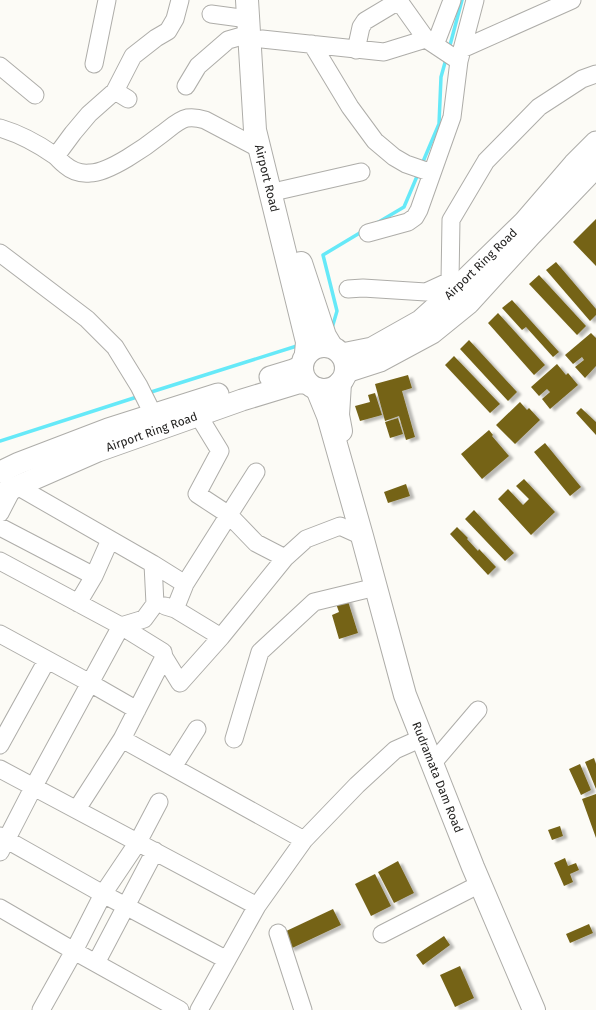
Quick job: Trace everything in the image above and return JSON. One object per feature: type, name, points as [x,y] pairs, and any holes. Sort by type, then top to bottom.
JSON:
[{"type":"highway","name":"Airport Road","points":[[260,0],[252,23],[255,130],[306,342],[308,373],[331,412]]},
{"type":"highway","name":"Airport Road","points":[[252,23],[267,128],[298,253],[325,336],[340,364]]},
{"type":"highway","points":[[324,345],[340,364],[335,387],[329,390],[323,390],[308,373],[311,349],[318,346],[324,345]]},
{"type":"highway","points":[[331,412],[340,364]]},
{"type":"highway","name":"Rudramata Dam Road","points":[[331,412],[362,536],[405,695],[480,884],[534,1010]]},
{"type":"main road","name":"Airport Ring Road","points":[[340,364],[420,321],[524,222],[574,164],[596,142]]},
{"type":"main road","name":"Airport Ring Road","points":[[340,364],[380,361],[432,333],[469,302],[596,167]]},
{"type":"main road","points":[[262,394],[280,392],[303,393],[316,400],[331,412],[351,381],[364,370],[380,361]]},
{"type":"main road","name":"Airport Ring Road","points":[[0,472],[19,462],[108,429],[146,399],[293,370],[308,373]]},
{"type":"main road","name":"Airport Ring Road","points":[[10,489],[98,451],[242,400],[298,383],[308,373]]},
{"type":"street","points":[[94,64],[107,0]]},
{"type":"street","points":[[56,156],[89,114],[121,95],[133,56],[156,38],[168,31],[175,19],[180,0]]},
{"type":"street","points":[[368,233],[408,222],[415,218],[420,210],[424,170],[452,117],[446,50],[452,0]]},
{"type":"street","points":[[446,50],[475,0]]},
{"type":"street","points":[[211,14],[252,23],[312,44],[384,52],[446,50],[572,0]]},
{"type":"street","points":[[356,50],[361,27],[365,21],[400,1],[446,50]]},
{"type":"street","points":[[186,86],[198,66],[228,40],[252,23]]},
{"type":"street","points":[[312,44],[350,107],[375,141],[394,157],[406,164],[424,170]]},
{"type":"street","points":[[0,66],[35,95]]},
{"type":"street","points":[[348,289],[363,288],[426,292],[450,281],[451,220],[486,161],[539,107],[582,79],[596,74]]},
{"type":"street","points":[[0,128],[28,139],[56,156],[66,166],[78,172],[92,174],[108,168],[131,156],[180,121],[187,118],[195,117],[205,120],[260,148]]},
{"type":"street","points":[[282,190],[361,172]]},
{"type":"street","points":[[0,252],[87,319],[115,347],[146,399]]},
{"type":"street","points":[[198,415],[220,451],[197,494],[229,515],[256,543],[285,558]]},
{"type":"street","points":[[175,609],[185,584],[256,472]]},
{"type":"street","points":[[0,513],[10,489],[110,540],[185,584]]},
{"type":"street","points":[[0,561],[121,626],[163,652],[164,657],[180,684],[221,637],[285,558],[306,539],[340,526],[362,536]]},
{"type":"street","points":[[0,527],[94,576]]},
{"type":"street","points":[[78,603],[94,576],[110,540]]},
{"type":"street","points":[[153,564],[155,604],[144,619],[121,626],[2,843],[103,894],[227,960]]},
{"type":"street","points":[[234,739],[260,652],[314,602],[376,586]]},
{"type":"street","points":[[155,604],[175,609],[221,637]]},
{"type":"street","points":[[0,634],[137,710]]},
{"type":"street","points":[[77,809],[122,740],[164,657]]},
{"type":"street","points":[[0,745],[47,660]]},
{"type":"street","points":[[432,764],[478,710]]},
{"type":"street","points":[[173,767],[197,729]]},
{"type":"street","points":[[199,1010],[257,906],[304,840],[357,784],[395,750],[422,738]]},
{"type":"street","points":[[122,740],[304,840]]},
{"type":"street","points":[[0,768],[257,906]]},
{"type":"street","points":[[41,1010],[74,951],[103,894],[138,842],[158,802]]},
{"type":"street","points":[[96,963],[155,851]]},
{"type":"street","points":[[382,934],[480,884]]},
{"type":"street","points":[[0,908],[180,1010]]},
{"type":"street","points":[[278,933],[303,1010]]},
{"type":"building","points":[[596,219],[596,266],[573,242]]},
{"type":"building","points":[[556,262],[596,309],[596,315],[590,321],[546,270]]},
{"type":"building","points":[[539,275],[586,326],[577,335],[529,284]]},
{"type":"building","points":[[512,300],[559,352],[553,357],[526,327],[522,330],[502,308]]},
{"type":"building","points":[[498,313],[545,365],[534,375],[488,323]]},
{"type":"building","points":[[591,333],[596,338],[596,366],[585,378],[575,367],[584,360],[582,357],[573,364],[565,355]]},
{"type":"building","points":[[469,340],[517,392],[508,401],[460,349]]},
{"type":"building","points":[[454,356],[500,404],[490,413],[445,365]]},
{"type":"building","points":[[557,364],[566,375],[568,373],[578,385],[550,409],[542,399],[550,392],[547,389],[539,396],[531,387]]},
{"type":"building","points":[[408,375],[412,388],[402,391],[415,437],[406,440],[399,416],[385,421],[375,384]]},
{"type":"building","points":[[375,393],[382,415],[360,421],[355,406],[370,402],[368,395]]},
{"type":"building","points":[[520,402],[527,410],[529,408],[540,420],[515,444],[496,425]]},
{"type":"building","points":[[581,408],[596,422],[596,435],[576,413]]},
{"type":"building","points":[[398,418],[403,434],[390,438],[385,422]]},
{"type":"building","points":[[489,430],[493,435],[492,436],[509,456],[482,479],[461,454]]},
{"type":"building","points":[[545,443],[581,487],[570,496],[534,452]]},
{"type":"building","points":[[524,479],[555,512],[531,535],[498,499],[508,489],[523,505],[529,499],[516,486]]},
{"type":"building","points":[[406,484],[410,496],[388,503],[384,492]]},
{"type":"building","points":[[474,510],[514,553],[505,561],[465,519]]},
{"type":"building","points":[[457,527],[478,551],[479,549],[496,567],[488,575],[450,534]]},
{"type":"building","points":[[347,598],[358,633],[339,639],[332,615],[339,612],[335,601]]},
{"type":"building","points":[[594,758],[596,764],[596,789],[585,762]]},
{"type":"building","points":[[580,764],[591,790],[581,795],[569,769]]},
{"type":"building","points":[[596,794],[596,838],[582,799]]},
{"type":"building","points":[[560,826],[563,836],[552,840],[548,830]]},
{"type":"building","points":[[565,858],[568,866],[576,863],[579,870],[570,874],[573,882],[564,886],[554,863]]},
{"type":"building","points":[[398,861],[414,893],[394,903],[378,872]]},
{"type":"building","points":[[375,874],[391,906],[371,916],[355,884]]},
{"type":"building","points":[[333,909],[341,925],[290,949],[282,933]]},
{"type":"building","points":[[589,924],[593,933],[570,943],[566,934]]},
{"type":"building","points":[[444,936],[450,945],[423,965],[416,955]]},
{"type":"building","points":[[460,966],[474,998],[455,1007],[440,975]]},
{"type":"waterway","points":[[449,49],[462,0]]},
{"type":"waterway","points":[[422,164],[439,124],[441,77],[446,59]]},
{"type":"waterway","points":[[377,223],[404,207],[418,174]]},
{"type":"waterway","points":[[332,328],[337,311],[323,255],[363,231]]},
{"type":"waterway","points":[[148,393],[300,345]]},
{"type":"waterway","points":[[0,441],[140,396]]}]
